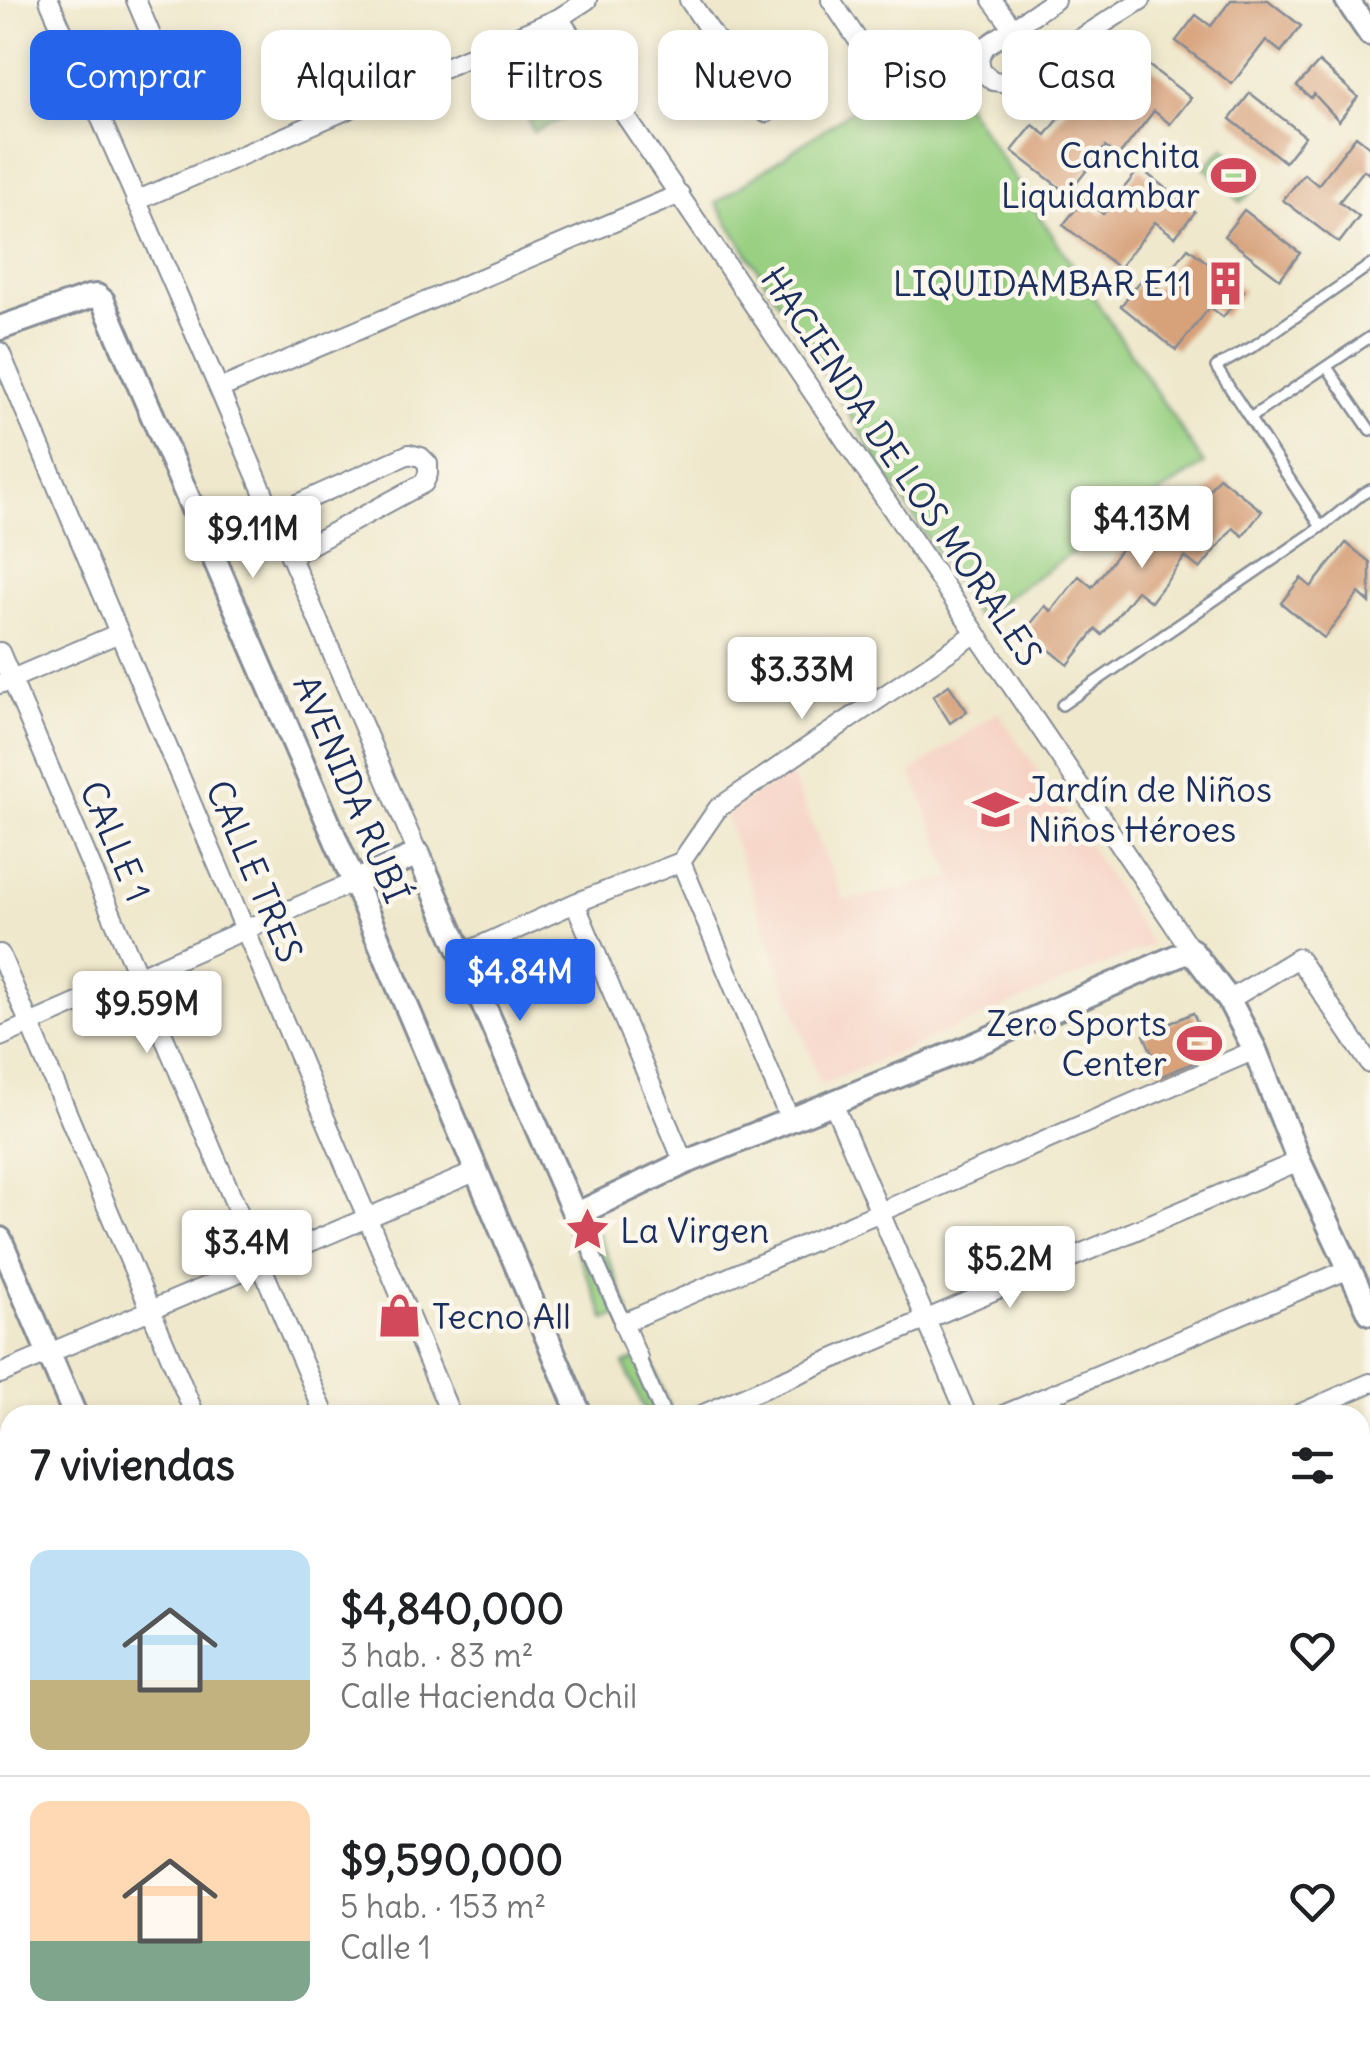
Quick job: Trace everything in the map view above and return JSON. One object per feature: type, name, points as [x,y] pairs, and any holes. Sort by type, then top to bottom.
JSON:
[{"type":"street","points":[[49,0],[659,1405]]},
{"type":"street","points":[[136,0],[149,30]]},
{"type":"street","points":[[136,202],[559,18],[587,0]]},
{"type":"street","points":[[689,0],[709,30]]},
{"type":"street","points":[[831,0],[851,30]]},
{"type":"street","points":[[992,0],[1013,28]]},
{"type":"street","points":[[1055,0],[986,46],[979,57],[981,71],[993,81],[1010,84],[1141,0]]},
{"type":"street","points":[[1347,0],[1370,34]]},
{"type":"street","name":"HACIENDA DE LOS MORALES","points":[[559,18],[1191,950]]},
{"type":"street","points":[[219,389],[680,194]]},
{"type":"street","name":"AVENIDA RUBÍ","points":[[0,328],[89,297],[103,301],[576,1405]]},
{"type":"street","name":"CALLE TRES","points":[[0,352],[447,1405]]},
{"type":"street","points":[[273,515],[409,454],[428,464],[424,483],[290,556]]},
{"type":"street","points":[[6,681],[119,634]]},
{"type":"street","points":[[462,954],[681,862],[718,808],[974,634]]},
{"type":"street","name":"CALLE 1","points":[[0,652],[6,681],[139,976],[321,1405]]},
{"type":"street","points":[[0,1036],[418,854]]},
{"type":"street","points":[[681,862],[790,1120]]},
{"type":"street","points":[[575,904],[684,1163]]},
{"type":"street","points":[[574,1215],[684,1163],[1191,950],[1229,1000],[1255,1050],[1300,1161],[1370,1314]]},
{"type":"street","points":[[0,954],[191,1405]]},
{"type":"street","points":[[1229,1000],[1298,958],[1370,1064]]},
{"type":"street","points":[[623,1323],[1255,1050]]},
{"type":"street","points":[[834,1103],[963,1405]]},
{"type":"street","points":[[725,1405],[1300,1161]]},
{"type":"street","points":[[0,1374],[475,1172]]},
{"type":"street","points":[[0,1239],[71,1405]]},
{"type":"street","points":[[1027,1405],[1349,1269]]},
{"type":"street","points":[[1320,1405],[1370,1383]]},
{"type":"lane","points":[[1322,526],[1216,367],[1254,346],[1370,265]]},
{"type":"lane","points":[[1250,418],[1370,337]]},
{"type":"lane","points":[[1326,366],[1370,430]]},
{"type":"lane","points":[[1062,704],[1370,490]]},
{"type":"shaded area","points":[[998,712],[1152,945],[821,1085],[725,815],[790,772],[844,901],[953,877],[911,772]]},
{"type":"green space","points":[[848,113],[848,120],[976,120],[1204,464],[977,617],[716,203]]},
{"type":"green space","points":[[529,120],[560,120],[533,132]]},
{"type":"green space","name":"Canchita Liquidambar","points":[[1224,148],[1261,183],[1241,202],[1204,167]]},
{"type":"green space","points":[[593,1221],[629,1310],[606,1320],[569,1232]]},
{"type":"green space","points":[[648,1355],[669,1405],[642,1405],[624,1364]]},
{"type":"building","points":[[1231,0],[1268,0],[1301,26],[1281,52],[1266,40],[1232,84],[1176,41],[1196,15],[1211,26]]},
{"type":"building","points":[[1319,62],[1358,97],[1339,121],[1314,94],[1311,98],[1297,86]]},
{"type":"building","points":[[1151,67],[1191,98],[1170,124],[1154,111],[1151,115]]},
{"type":"building","points":[[1250,93],[1305,136],[1285,162],[1230,119]]},
{"type":"building","points":[[1058,120],[1147,120],[1118,157],[1105,147],[1068,194],[1012,151],[1033,125],[1046,135]]},
{"type":"building","points":[[1356,136],[1370,147],[1370,175],[1364,170],[1339,202],[1359,217],[1339,243],[1283,200],[1304,174],[1318,185]]},
{"type":"building","points":[[1140,168],[1195,212],[1175,237],[1155,222],[1119,268],[1063,225],[1084,199],[1103,214]]},
{"type":"building","points":[[1244,210],[1300,253],[1280,279],[1224,236]]},
{"type":"building","points":[[1188,248],[1244,291],[1223,317],[1210,307],[1176,350],[1121,306],[1141,280],[1154,291]]},
{"type":"building","points":[[1219,477],[1262,511],[1243,536],[1233,528],[1200,569],[1185,557],[1151,602],[1137,591],[1102,635],[1096,629],[1068,665],[1026,630],[1045,606],[1051,611],[1079,576],[1092,587],[1127,542],[1142,554],[1177,511],[1187,519]]},
{"type":"building","points":[[1346,543],[1370,562],[1370,603],[1359,593],[1324,638],[1281,603],[1301,578],[1311,587]]},
{"type":"building","points":[[949,685],[967,711],[950,723],[933,696]]},
{"type":"building","points":[[1193,1013],[1212,1055],[1162,1076],[1144,1035]]},
{"type":"place","name":"Canchita Liquidambar","points":[[1233,175]]},
{"type":"place","name":"LIQUIDAMBAR E11","points":[[1225,283]]},
{"type":"place","name":"Jardín de Niños Niños Héroes","points":[[995,809]]},
{"type":"place","name":"Zero Sports Center","points":[[1200,1043]]},
{"type":"place","name":"La Virgen","points":[[587,1230]]},
{"type":"place","name":"Tecno All","points":[[399,1316]]}]
